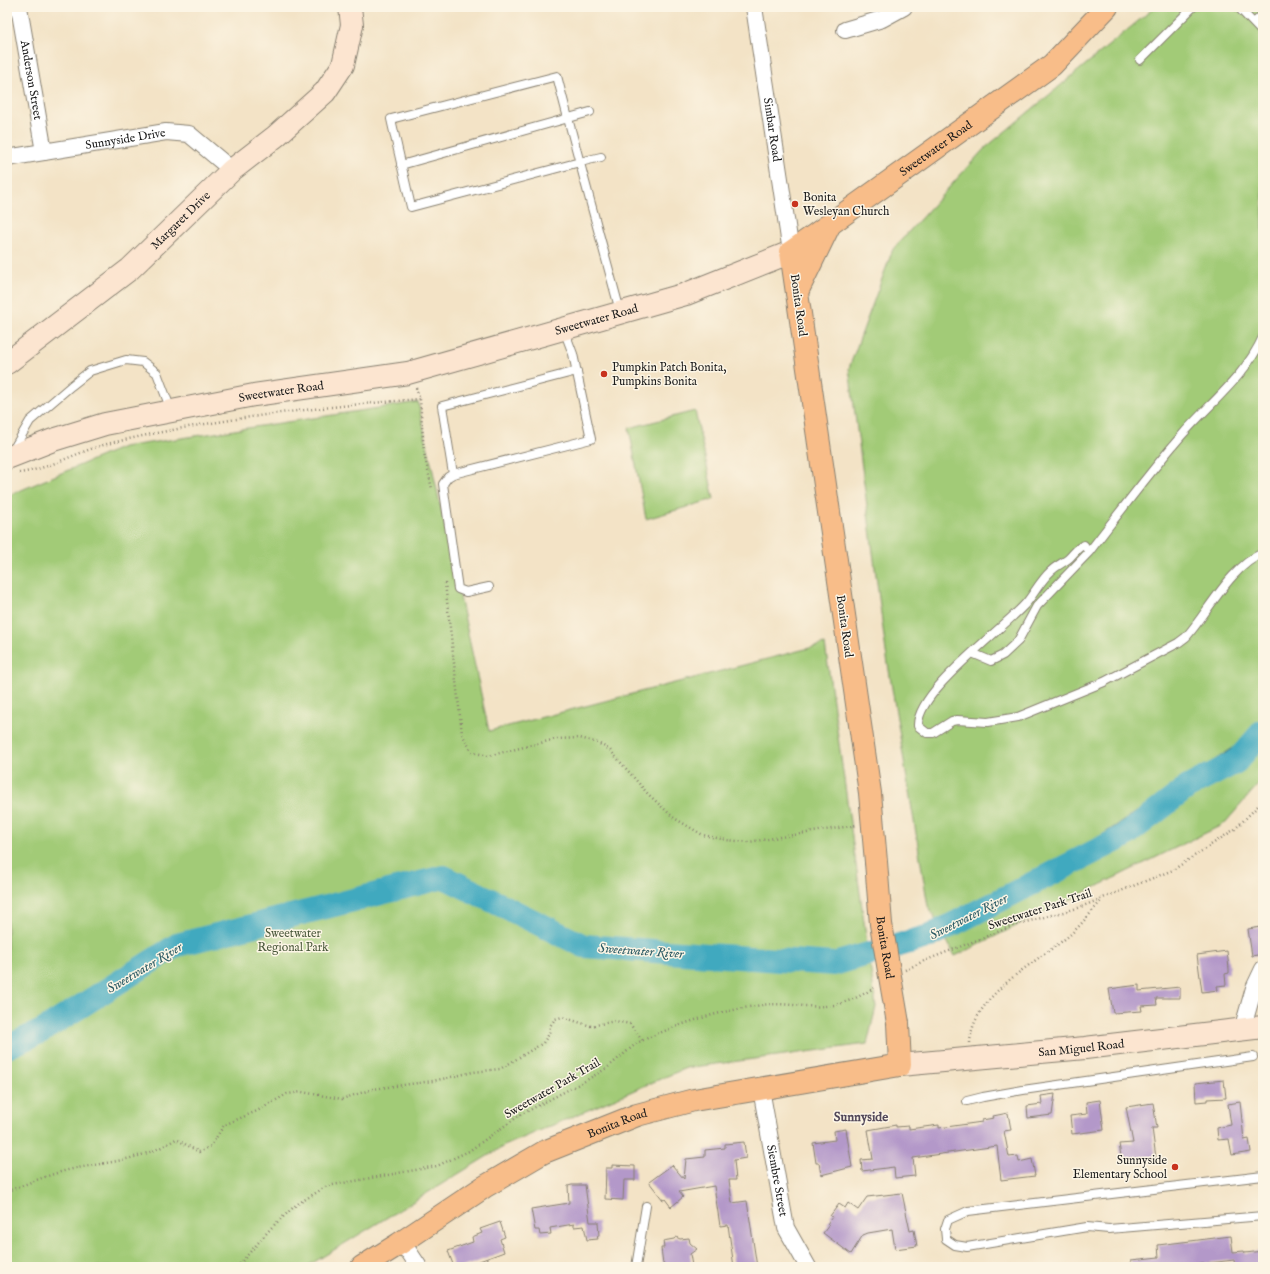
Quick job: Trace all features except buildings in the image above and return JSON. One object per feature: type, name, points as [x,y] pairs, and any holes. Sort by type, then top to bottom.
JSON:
[{"type":"main road","name":"Sweetwater Road","points":[[791,252],[1052,65],[1107,7]]},
{"type":"main road","points":[[797,292],[831,223]]},
{"type":"main road","name":"Bonita Road","points":[[362,1267],[484,1187],[544,1152],[637,1115],[694,1100],[900,1065],[898,1023],[881,924],[870,792],[791,252]]},
{"type":"street","name":"Anderson Street","points":[[19,7],[44,152]]},
{"type":"street","name":"Margaret Drive","points":[[7,363],[130,269],[232,170],[276,136],[325,92],[343,65],[352,25],[350,7]]},
{"type":"street","name":"Simbar Road","points":[[754,7],[791,252]]},
{"type":"street","points":[[845,30],[882,19],[904,7]]},
{"type":"street","name":"Sunnyside Drive","points":[[7,158],[166,132],[189,134],[232,170]]},
{"type":"street","name":"Sweetwater Road","points":[[10,463],[52,440],[105,424],[254,395],[408,373],[686,294],[791,252]]},
{"type":"street","points":[[1242,1030],[1254,988],[1263,969]]},
{"type":"street","name":"San Miguel Road","points":[[900,1065],[1085,1048],[1263,1027]]},
{"type":"street","name":"Siembre Street","points":[[761,1089],[786,1228],[808,1267]]},
{"type":"street","points":[[399,1244],[409,1252],[419,1267]]},
{"type":"lane","points":[[1140,60],[1193,7]]},
{"type":"lane","points":[[1238,7],[1263,33]]},
{"type":"lane","points":[[1254,23],[1263,14]]},
{"type":"lane","points":[[601,157],[580,162],[410,207],[391,119],[557,76],[568,119],[580,162],[620,313]]},
{"type":"lane","points":[[401,165],[590,112]]},
{"type":"lane","points":[[490,587],[466,592],[458,589],[443,484],[448,477],[453,474],[591,439],[577,371],[564,329]]},
{"type":"lane","points":[[972,653],[992,661],[1003,655],[1018,641],[1037,606],[1089,552],[1182,435],[1209,405],[1238,377],[1258,348],[1263,337]]},
{"type":"lane","points":[[10,463],[30,421],[90,371],[126,360],[143,362],[157,373],[172,411]]},
{"type":"lane","points":[[453,474],[442,406],[577,371]]},
{"type":"lane","points":[[1089,552],[1084,545],[1080,546],[1068,559],[1051,571],[1035,588],[1027,602],[962,661],[928,700],[919,715],[918,726],[921,730],[933,733],[952,720],[988,722],[1018,717],[1110,679],[1178,643],[1186,636],[1236,574],[1250,561],[1263,554]]},
{"type":"lane","points":[[967,1101],[1023,1090],[1253,1057]]},
{"type":"lane","points":[[1263,1176],[968,1211],[948,1220],[944,1229],[946,1239],[955,1245],[972,1247],[1087,1227],[1109,1229],[1263,1216]]},
{"type":"lane","points":[[636,1267],[646,1206]]},
{"type":"path","points":[[408,373],[420,399],[424,453],[433,495]]},
{"type":"path","points":[[10,463],[26,472],[110,443],[233,419],[335,405],[420,399]]},
{"type":"path","points":[[445,578],[462,734],[472,752],[488,756],[556,738],[580,738],[598,743],[610,750],[648,794],[674,818],[702,835],[726,840],[749,842],[858,825],[859,833]]},
{"type":"path","name":"Sweetwater Park Trail","points":[[904,971],[924,961],[1015,925],[1078,908],[1173,870],[1234,829],[1263,801]]},
{"type":"path","points":[[970,1059],[970,1038],[976,1017],[1003,985],[1071,933],[1104,898]]},
{"type":"path","name":"Sweetwater Park Trail","points":[[237,1267],[272,1227],[296,1205],[327,1186],[438,1166],[469,1151],[520,1115],[607,1068],[637,1042],[676,1025],[723,1012],[764,1004],[827,1006],[861,996],[878,985]]},
{"type":"path","points":[[7,1191],[68,1170],[134,1158],[162,1147],[176,1139],[199,1152],[211,1146],[224,1125],[258,1111],[287,1094],[302,1092],[342,1099],[373,1089],[433,1081],[473,1072],[500,1069],[543,1044],[549,1034],[550,1026],[555,1019],[562,1017],[591,1026],[615,1021],[630,1024],[642,1040]]},
{"type":"green space","points":[[1155,7],[1263,7],[1263,779],[1224,824],[955,956],[928,906],[886,652],[849,368],[893,249],[984,149]]},
{"type":"green space","name":"Sweetwater Regional Park","points":[[418,402],[489,731],[825,644],[876,1007],[867,1044],[686,1068],[504,1146],[306,1267],[7,1267],[7,496],[123,447]]},
{"type":"green space","points":[[695,411],[714,499],[646,519],[629,428]]},
{"type":"water","points":[[1263,717],[1263,725],[1246,745],[1082,854],[952,921],[949,915],[1087,845],[1245,740]]},
{"type":"waterway","name":"Sweetwater River","points":[[7,1047],[42,1031],[177,945],[444,877],[584,946],[834,964],[930,936],[1125,836],[1188,787],[1236,762],[1263,731]]},
{"type":"place","name":"Bonita Wesleyan Church","points":[[795,204]]},
{"type":"place","name":"Pumpkin Patch Bonita, Pumpkins Bonita","points":[[604,374]]},
{"type":"place","name":"Sunnyside Elementary School","points":[[1175,1167]]},
{"type":"district","name":"Sunnyside","points":[[861,1116]]}]
